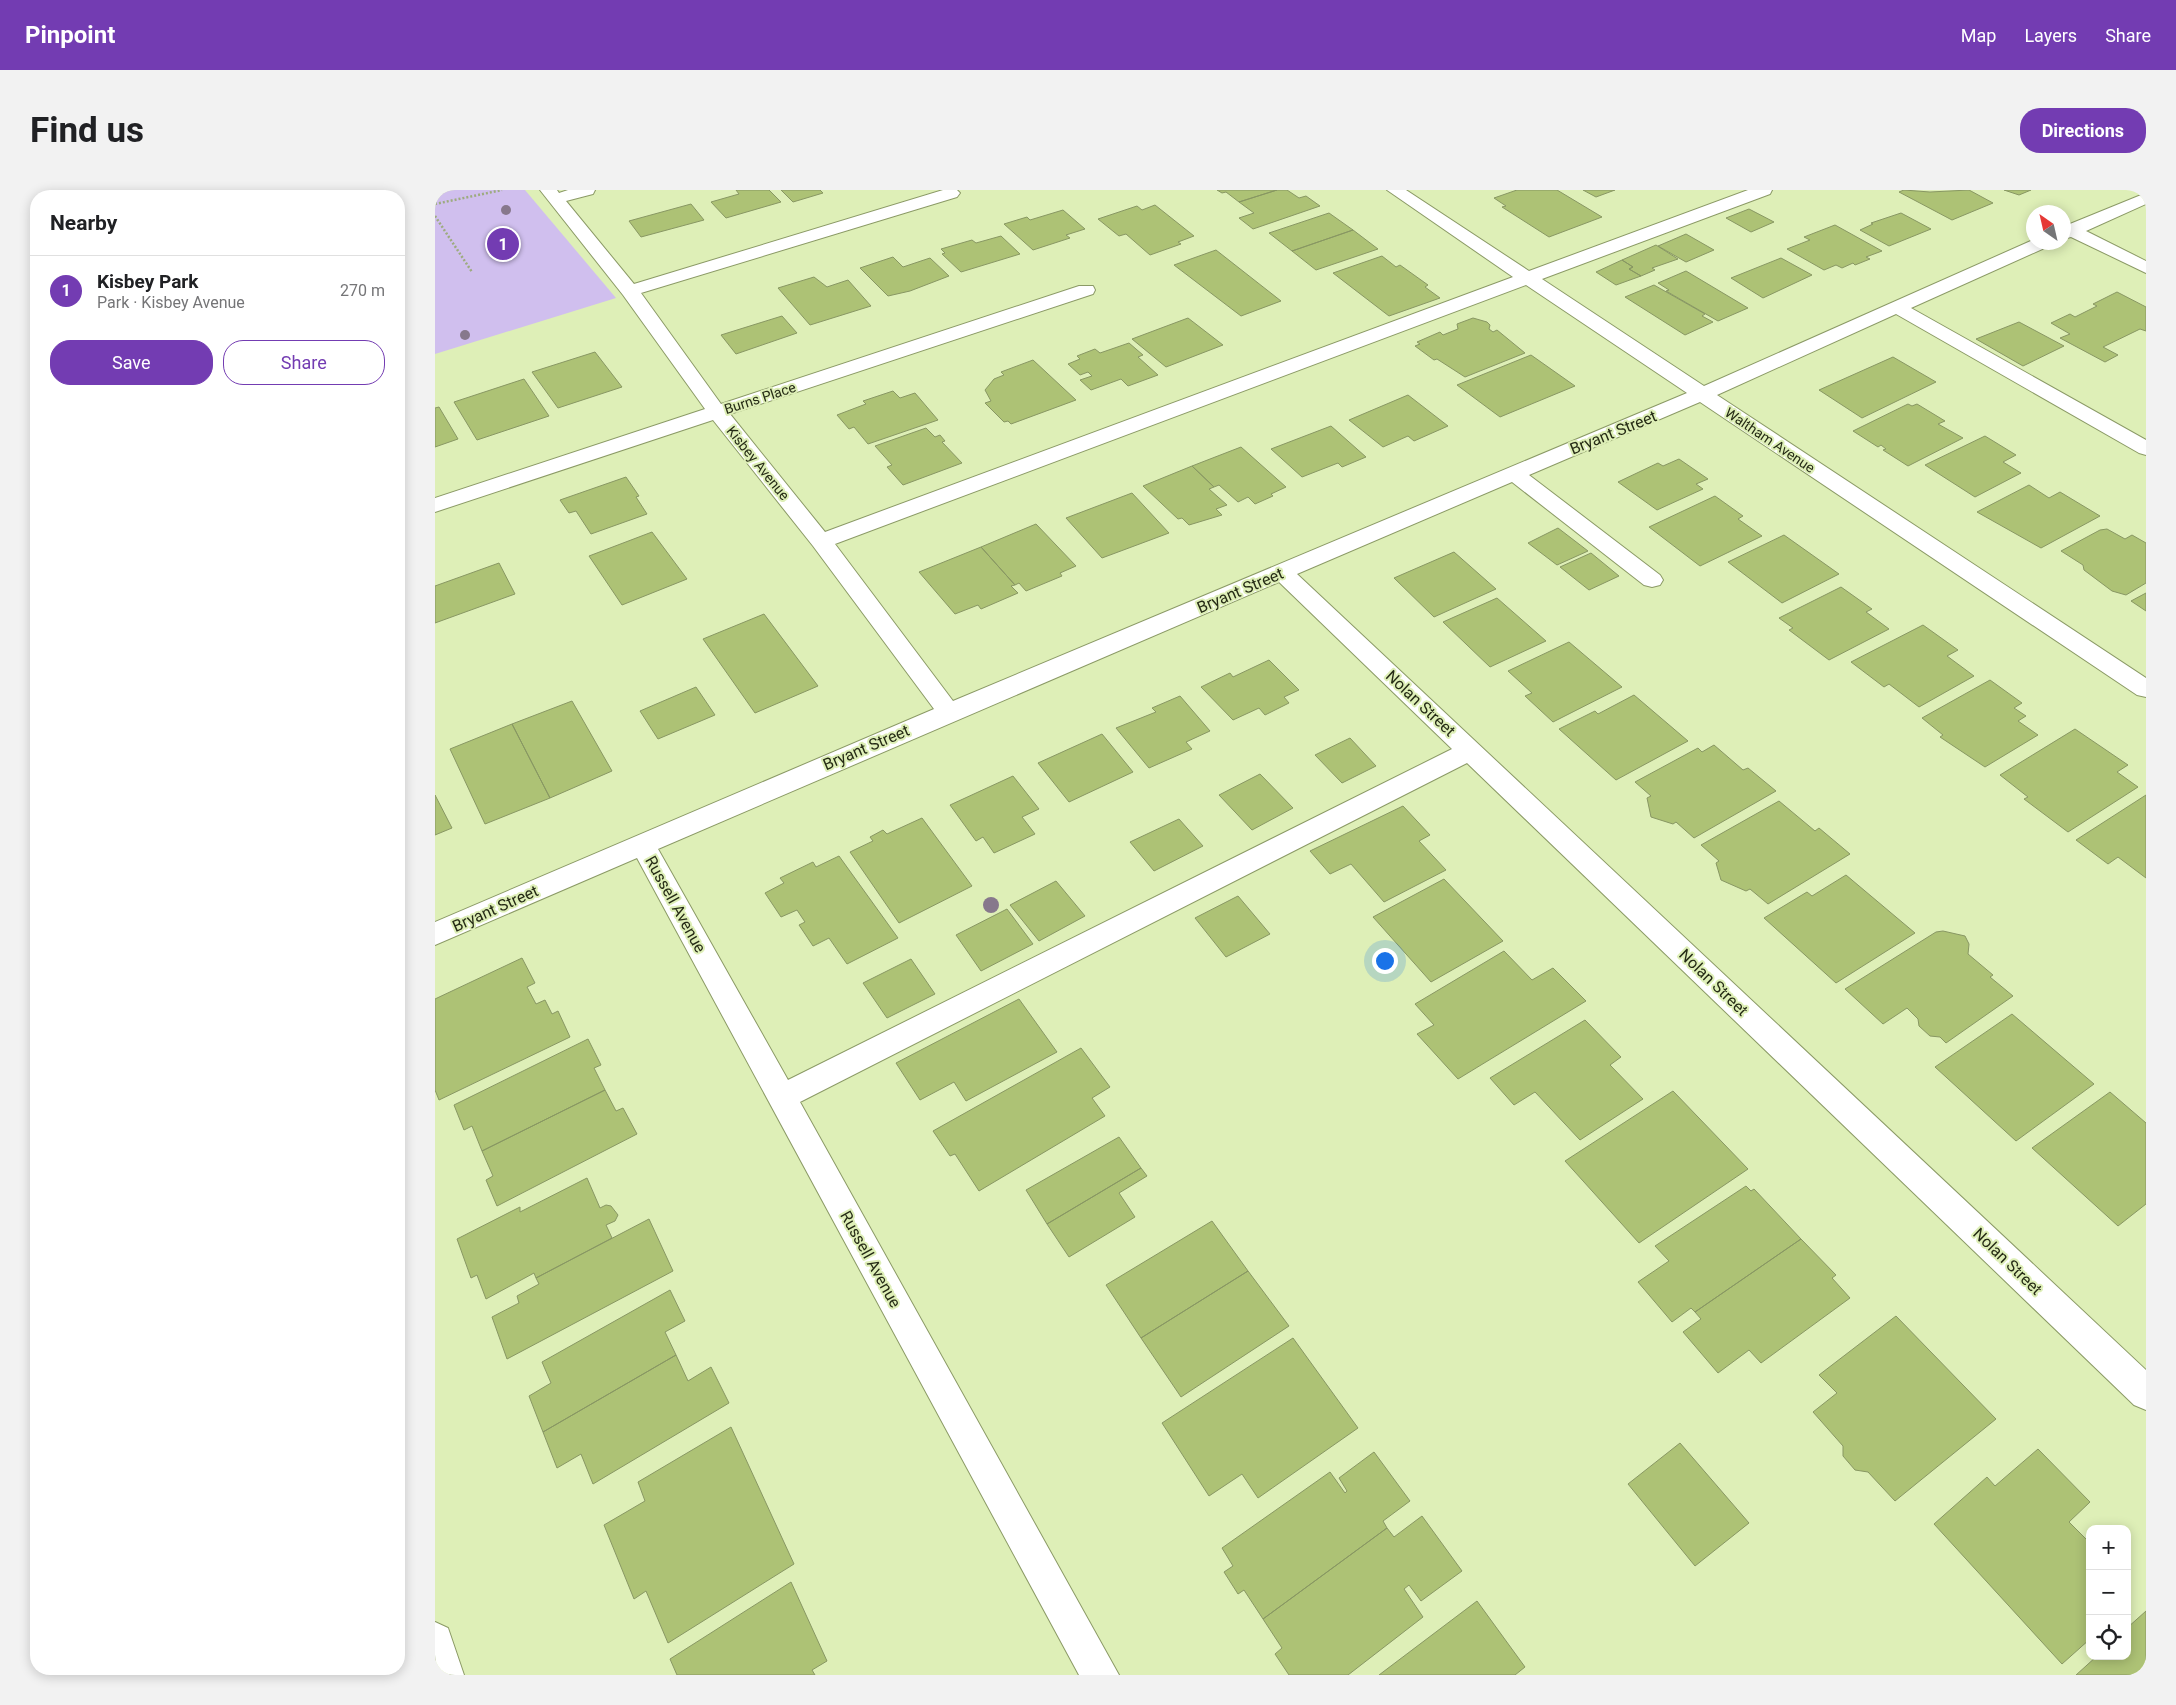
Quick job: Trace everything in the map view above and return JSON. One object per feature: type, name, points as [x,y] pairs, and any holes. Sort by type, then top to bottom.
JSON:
[{"type":"street","points":[[551,194],[587,190]]},
{"type":"street","name":"Waltham Avenue","points":[[1395,190],[2146,689]]},
{"type":"street","points":[[821,541],[1764,190]]},
{"type":"street","points":[[630,291],[951,193]]},
{"type":"street","name":"Kisbey Avenue","points":[[551,194],[630,291],[717,412],[821,541],[949,712]]},
{"type":"street","points":[[2071,230],[2146,198]]},
{"type":"street","points":[[2071,234],[2146,268]]},
{"type":"street","name":"Bryant Street","points":[[435,934],[949,712],[1703,394],[2026,250]]},
{"type":"street","name":"Burns Place","points":[[435,505],[1086,290]]},
{"type":"street","points":[[1897,307],[2146,449]]},
{"type":"street","points":[[1513,473],[1652,580]]},
{"type":"street","name":"Nolan Street","points":[[1282,572],[2146,1393]]},
{"type":"street","points":[[781,1097],[1471,750]]},
{"type":"street","name":"Russell Avenue","points":[[642,843],[1100,1675]]},
{"type":"street","points":[[435,1641],[445,1675]]},
{"type":"path","points":[[435,204],[502,190]]},
{"type":"path","points":[[435,216],[471,272]]},
{"type":"shaded area","points":[[435,190],[525,190],[616,298],[435,354]]},
{"type":"building","points":[[736,190],[769,190],[781,202],[726,218],[711,202],[739,194]]},
{"type":"building","points":[[781,190],[820,190],[823,193],[793,202]]},
{"type":"building","points":[[1217,190],[1277,190],[1239,202],[1226,192],[1222,193]]},
{"type":"building","points":[[1277,190],[1287,190],[1299,198],[1306,196],[1320,206],[1253,229],[1239,218],[1254,213],[1239,202]]},
{"type":"building","points":[[1517,190],[1557,190],[1602,217],[1549,237],[1502,207],[1506,206],[1494,198]]},
{"type":"building","points":[[1583,190],[1615,190],[1596,197]]},
{"type":"building","points":[[1904,190],[1930,192],[1969,190],[1993,203],[1952,220],[1899,192]]},
{"type":"building","points":[[2004,190],[2031,190],[2019,195]]},
{"type":"building","points":[[691,204],[704,220],[641,237],[629,221]]},
{"type":"building","points":[[1155,205],[1194,236],[1178,242],[1181,244],[1150,255],[1126,234],[1119,236],[1098,219],[1137,206],[1142,210]]},
{"type":"building","points":[[1749,209],[1774,222],[1751,232],[1726,218]]},
{"type":"building","points":[[1063,210],[1085,229],[1066,235],[1070,238],[1033,250],[1004,224],[1027,217],[1030,220]]},
{"type":"building","points":[[1329,213],[1353,230],[1292,251],[1269,233]]},
{"type":"building","points":[[1901,213],[1931,229],[1889,246],[1860,230],[1873,224],[1871,223]]},
{"type":"building","points":[[1835,225],[1882,251],[1866,257],[1870,259],[1855,265],[1853,263],[1842,268],[1836,265],[1824,270],[1787,249],[1810,240],[1804,237]]},
{"type":"building","points":[[1353,230],[1378,249],[1316,270],[1292,251]]},
{"type":"building","points":[[1686,234],[1714,250],[1686,262],[1658,246]]},
{"type":"building","points":[[1001,236],[1020,254],[961,272],[942,254],[945,253],[941,249],[972,240],[976,243]]},
{"type":"building","points":[[1656,245],[1678,259],[1652,268],[1655,270],[1641,276],[1629,269],[1633,267],[1622,260]]},
{"type":"building","points":[[1216,250],[1281,301],[1241,316],[1174,265]]},
{"type":"building","points":[[1382,256],[1396,267],[1400,265],[1428,285],[1425,287],[1440,298],[1389,316],[1333,273]]},
{"type":"building","points":[[893,257],[903,267],[930,258],[949,276],[910,291],[888,296],[860,268]]},
{"type":"building","points":[[1781,258],[1812,275],[1763,298],[1731,278]]},
{"type":"building","points":[[1622,260],[1633,267],[1629,269],[1641,276],[1616,285],[1596,272]]},
{"type":"building","points":[[1686,271],[1748,308],[1718,321],[1666,291],[1669,290],[1658,283]]},
{"type":"building","points":[[814,277],[827,287],[848,280],[871,306],[810,325],[778,288]]},
{"type":"building","points":[[1654,285],[1705,314],[1702,316],[1713,322],[1685,335],[1625,297]]},
{"type":"building","points":[[2117,292],[2146,307],[2146,331],[2140,329],[2103,347],[2118,355],[2105,362],[2060,338],[2070,334],[2051,323],[2070,314],[2075,317],[2097,306],[2093,304]]},
{"type":"building","points":[[782,316],[797,333],[736,354],[721,335]]},
{"type":"building","points":[[1188,318],[1223,345],[1166,367],[1132,339]]},
{"type":"building","points":[[1473,318],[1487,322],[1490,325],[1489,329],[1493,332],[1497,330],[1525,353],[1465,377],[1437,359],[1434,360],[1415,346],[1420,344],[1417,342],[1440,332],[1443,335],[1458,329],[1457,324]]},
{"type":"building","points":[[2019,322],[2064,346],[2023,366],[1976,339]]},
{"type":"building","points":[[1129,343],[1143,355],[1138,357],[1158,375],[1128,386],[1121,379],[1091,390],[1080,380],[1092,376],[1088,372],[1080,375],[1068,364],[1080,359],[1077,356],[1095,349],[1100,353]]},
{"type":"building","points":[[595,352],[622,387],[558,408],[532,372]]},
{"type":"building","points":[[1531,355],[1575,386],[1500,417],[1457,385]]},
{"type":"building","points":[[1893,357],[1936,382],[1862,418],[1819,390]]},
{"type":"building","points":[[1033,360],[1076,400],[1011,424],[1008,421],[1004,422],[985,403],[991,401],[985,390],[994,379],[1004,375],[1001,372]]},
{"type":"building","points":[[524,379],[549,416],[477,440],[454,402]]},
{"type":"building","points":[[893,391],[900,398],[915,393],[938,420],[868,444],[854,427],[849,429],[837,415],[866,404],[863,401]]},
{"type":"building","points":[[1408,395],[1448,426],[1414,441],[1408,436],[1383,447],[1349,420]]},
{"type":"building","points":[[1908,404],[1912,406],[1917,404],[1945,421],[1938,424],[1963,438],[1908,466],[1883,450],[1886,449],[1881,445],[1878,447],[1853,431]]},
{"type":"building","points":[[439,407],[458,439],[435,447],[435,408]]},
{"type":"building","points":[[1331,426],[1366,457],[1342,467],[1338,463],[1302,477],[1271,449]]},
{"type":"building","points":[[926,428],[935,437],[940,435],[945,441],[942,442],[962,463],[903,485],[887,467],[892,465],[875,446]]},
{"type":"building","points":[[1985,436],[2016,455],[2003,462],[2021,473],[1975,497],[1925,465]]},
{"type":"building","points":[[1241,447],[1286,487],[1271,494],[1273,496],[1255,504],[1248,497],[1238,502],[1219,485],[1214,487],[1192,466]]},
{"type":"building","points":[[1679,459],[1708,479],[1696,484],[1703,489],[1657,510],[1618,482],[1658,463],[1663,466]]},
{"type":"building","points":[[1192,466],[1214,487],[1209,489],[1227,505],[1216,509],[1222,515],[1189,525],[1182,518],[1178,519],[1143,486]]},
{"type":"building","points":[[626,477],[639,496],[636,497],[647,514],[591,534],[576,511],[569,513],[560,500]]},
{"type":"building","points":[[2029,485],[2049,498],[2060,492],[2100,516],[2041,548],[1977,512]]},
{"type":"building","points":[[1132,493],[1169,533],[1102,558],[1066,518]]},
{"type":"building","points":[[1715,496],[1743,516],[1738,519],[1762,536],[1700,566],[1649,527]]},
{"type":"building","points":[[1036,524],[1076,566],[1060,573],[1062,576],[1026,591],[1019,583],[1015,585],[981,547]]},
{"type":"building","points":[[1558,528],[1588,551],[1557,565],[1528,543]]},
{"type":"building","points":[[2107,529],[2125,539],[2132,535],[2146,543],[2146,583],[2126,595],[2112,591],[2084,570],[2083,565],[2061,551],[2100,530]]},
{"type":"building","points":[[652,532],[687,579],[622,605],[589,556]]},
{"type":"building","points":[[1784,535],[1839,574],[1782,603],[1728,562]]},
{"type":"building","points":[[981,547],[1015,585],[1011,586],[1018,593],[981,609],[978,605],[955,614],[919,572]]},
{"type":"building","points":[[1454,552],[1496,589],[1434,617],[1394,578]]},
{"type":"building","points":[[1591,553],[1619,576],[1589,590],[1560,567]]},
{"type":"building","points":[[499,563],[515,594],[435,623],[435,586]]},
{"type":"building","points":[[1841,587],[1872,609],[1866,612],[1889,629],[1829,660],[1789,630],[1793,628],[1779,618]]},
{"type":"building","points":[[2146,593],[2146,611],[2131,601]]},
{"type":"building","points":[[1497,598],[1546,641],[1490,667],[1443,622]]},
{"type":"building","points":[[764,614],[818,686],[755,713],[703,639]]},
{"type":"building","points":[[1923,625],[1958,650],[1947,656],[1974,676],[1919,707],[1889,684],[1884,687],[1851,662]]},
{"type":"building","points":[[1569,642],[1622,687],[1553,722],[1525,696],[1532,693],[1508,671]]},
{"type":"building","points":[[1269,660],[1299,690],[1284,697],[1289,703],[1265,715],[1259,708],[1233,720],[1201,687],[1230,673],[1233,677]]},
{"type":"building","points":[[1990,680],[2022,703],[2014,708],[2026,716],[2018,721],[2038,735],[1985,767],[1940,737],[1943,735],[1922,718]]},
{"type":"building","points":[[696,687],[715,715],[658,739],[640,711]]},
{"type":"building","points":[[1634,695],[1688,741],[1616,780],[1559,729],[1595,711],[1598,714]]},
{"type":"building","points":[[1180,696],[1210,731],[1186,742],[1192,749],[1149,768],[1116,728],[1156,712],[1152,708]]},
{"type":"building","points":[[572,701],[612,771],[550,798],[512,724]]},
{"type":"building","points":[[512,724],[550,798],[485,824],[450,749]]},
{"type":"building","points":[[2075,729],[2128,765],[2117,772],[2138,787],[2068,832],[2024,799],[2028,797],[2000,775]]},
{"type":"building","points":[[1102,734],[1133,772],[1069,802],[1038,763]]},
{"type":"building","points":[[1350,738],[1376,766],[1342,783],[1315,755]]},
{"type":"building","points":[[1714,745],[1743,770],[1748,768],[1776,791],[1694,838],[1676,822],[1673,824],[1651,817],[1647,798],[1651,796],[1635,782],[1698,748],[1702,752]]},
{"type":"building","points":[[1260,774],[1293,808],[1252,830],[1219,795]]},
{"type":"building","points":[[1013,776],[1039,809],[1022,817],[1035,834],[994,853],[983,837],[976,841],[950,805]]},
{"type":"building","points":[[435,795],[452,828],[435,835]]},
{"type":"building","points":[[2146,795],[2146,878],[2118,857],[2108,864],[2076,840]]},
{"type":"building","points":[[1779,801],[1815,831],[1819,828],[1850,854],[1768,904],[1750,889],[1746,891],[1721,880],[1716,863],[1719,861],[1701,845]]},
{"type":"building","points":[[1403,806],[1430,835],[1419,841],[1446,870],[1384,902],[1351,864],[1330,874],[1310,851]]},
{"type":"building","points":[[922,818],[972,886],[899,923],[850,852],[873,841],[870,837],[883,830],[887,834]]},
{"type":"building","points":[[1179,819],[1203,846],[1154,871],[1130,842]]},
{"type":"building","points":[[839,856],[898,938],[847,964],[829,938],[813,946],[799,925],[805,922],[797,910],[781,917],[765,893],[784,883],[780,878],[813,862],[816,867]]},
{"type":"building","points":[[1846,875],[1915,933],[1836,983],[1764,918],[1807,892],[1812,896]]},
{"type":"building","points":[[1444,879],[1503,941],[1431,982],[1373,917]]},
{"type":"building","points":[[1056,881],[1085,916],[1039,941],[1010,905]]},
{"type":"building","points":[[1238,896],[1270,934],[1226,957],[1195,918]]},
{"type":"building","points":[[1007,909],[1033,944],[981,971],[956,935]]},
{"type":"building","points":[[1943,931],[1965,936],[1969,944],[1968,954],[1993,975],[1990,977],[2013,996],[1946,1043],[1940,1037],[1930,1036],[1919,1026],[1918,1019],[1907,1008],[1883,1024],[1845,989],[1936,932]]},
{"type":"building","points":[[1504,951],[1532,980],[1553,968],[1586,1001],[1458,1079],[1417,1034],[1434,1025],[1415,1004]]},
{"type":"building","points":[[522,958],[535,983],[527,987],[536,1004],[545,1000],[552,1014],[558,1011],[570,1037],[439,1100],[435,1090],[435,999]]},
{"type":"building","points":[[911,959],[935,994],[887,1018],[863,983]]},
{"type":"building","points":[[1019,999],[1057,1052],[966,1101],[954,1082],[920,1100],[896,1063]]},
{"type":"building","points":[[2012,1014],[2094,1084],[2016,1141],[1935,1067]]},
{"type":"building","points":[[1585,1020],[1621,1057],[1610,1065],[1643,1099],[1580,1140],[1535,1092],[1514,1105],[1490,1078]]},
{"type":"building","points":[[588,1039],[601,1065],[594,1068],[605,1090],[482,1151],[472,1126],[464,1130],[454,1105]]},
{"type":"building","points":[[1081,1048],[1110,1087],[1092,1098],[1105,1116],[979,1191],[955,1154],[950,1156],[933,1131]]},
{"type":"building","points":[[605,1090],[616,1111],[623,1108],[637,1134],[497,1206],[486,1180],[493,1176],[482,1151]]},
{"type":"building","points":[[1673,1091],[1748,1169],[1639,1243],[1565,1161]]},
{"type":"building","points":[[2110,1092],[2146,1123],[2146,1204],[2118,1226],[2032,1148]]},
{"type":"building","points":[[1119,1137],[1141,1168],[1047,1224],[1026,1190]]},
{"type":"building","points":[[1141,1168],[1147,1176],[1119,1193],[1135,1217],[1069,1257],[1047,1224]]},
{"type":"building","points":[[587,1178],[600,1208],[606,1205],[611,1206],[618,1215],[615,1221],[606,1225],[612,1238],[536,1278],[534,1273],[486,1299],[477,1275],[471,1278],[457,1239],[520,1207],[520,1212]]},
{"type":"building","points":[[1746,1186],[1751,1191],[1754,1189],[1801,1239],[1695,1312],[1691,1308],[1672,1322],[1638,1282],[1669,1261],[1655,1246]]},
{"type":"building","points":[[649,1219],[673,1271],[507,1359],[492,1317],[519,1303],[517,1296],[539,1284],[536,1278]]},
{"type":"building","points":[[1212,1221],[1248,1271],[1141,1338],[1106,1285]]},
{"type":"building","points":[[1801,1239],[1836,1275],[1832,1278],[1850,1298],[1761,1363],[1749,1350],[1718,1373],[1683,1332],[1701,1319],[1695,1312]]},
{"type":"building","points":[[1248,1271],[1289,1326],[1181,1397],[1141,1338]]},
{"type":"building","points":[[670,1290],[685,1321],[665,1332],[676,1355],[543,1432],[529,1396],[551,1383],[542,1362]]},
{"type":"building","points":[[1896,1316],[1996,1419],[1895,1501],[1868,1472],[1855,1470],[1843,1456],[1843,1446],[1813,1412],[1837,1393],[1819,1375]]},
{"type":"building","points":[[1293,1338],[1358,1428],[1258,1498],[1242,1474],[1209,1496],[1162,1423]]},
{"type":"building","points":[[676,1355],[688,1381],[711,1367],[729,1403],[593,1484],[581,1454],[557,1468],[543,1432]]},
{"type":"building","points":[[731,1427],[794,1564],[668,1643],[646,1591],[634,1599],[604,1525],[645,1501],[638,1482]]},
{"type":"building","points":[[1680,1443],[1749,1523],[1695,1566],[1628,1484]]},
{"type":"building","points":[[2038,1449],[2090,1502],[2069,1522],[2086,1539],[2086,1643],[2062,1664],[1934,1524],[1987,1477],[1995,1486]]},
{"type":"building","points":[[1374,1452],[1410,1501],[1383,1521],[1387,1528],[1263,1619],[1244,1590],[1238,1594],[1224,1572],[1233,1566],[1222,1548],[1330,1472],[1345,1493],[1347,1491],[1339,1478]]},
{"type":"building","points":[[1422,1516],[1462,1571],[1421,1601],[1409,1585],[1404,1589],[1423,1617],[1348,1675],[1289,1675],[1275,1654],[1282,1648],[1263,1619],[1387,1528],[1394,1537]]},
{"type":"building","points":[[791,1582],[827,1661],[812,1670],[815,1675],[677,1675],[670,1659]]},
{"type":"building","points":[[1477,1601],[1525,1667],[1515,1675],[1379,1675]]},
{"type":"building","points":[[2146,1611],[2146,1675],[2076,1675],[2093,1660],[2131,1660],[2131,1624]]},
{"type":"place","name":"Kisbey Park","points":[[503,244]]}]
